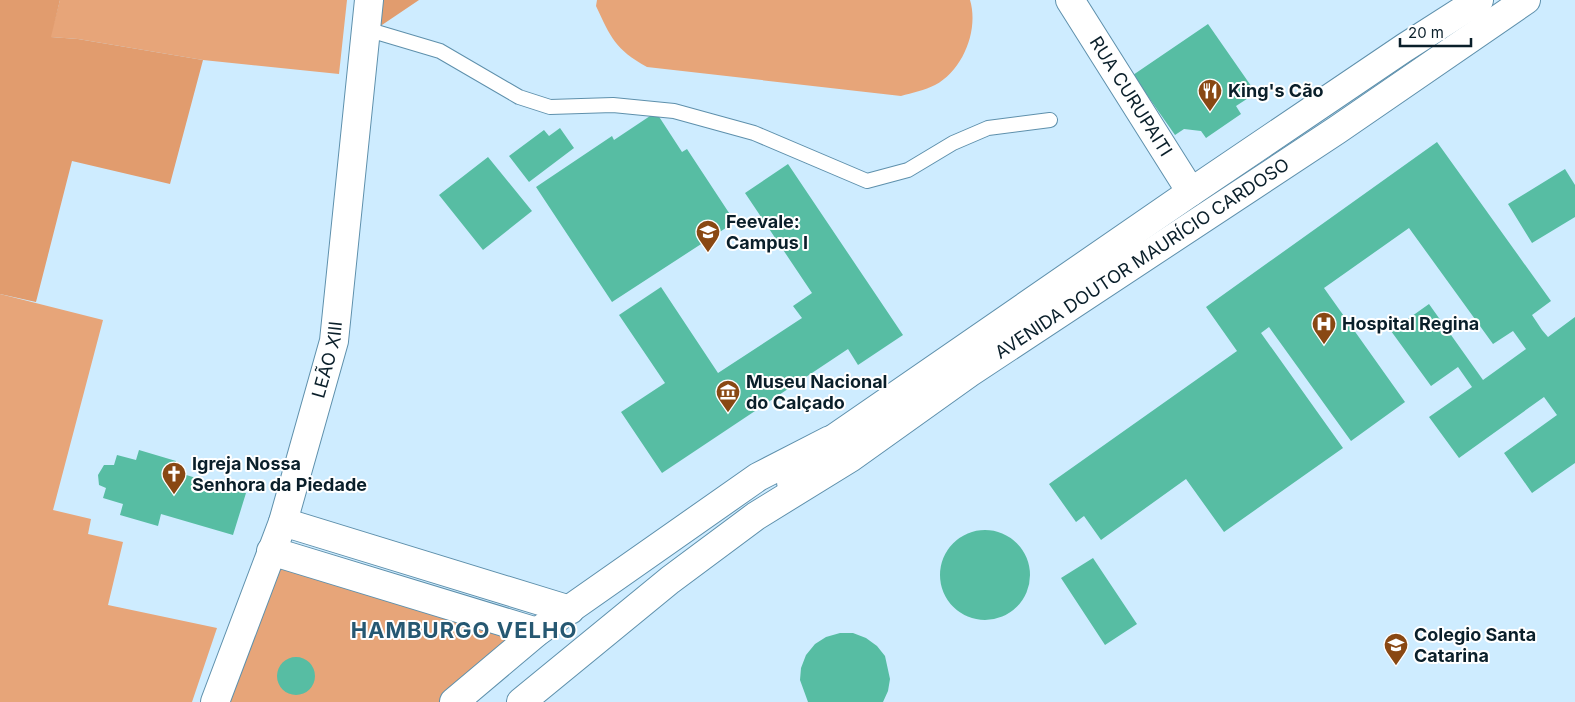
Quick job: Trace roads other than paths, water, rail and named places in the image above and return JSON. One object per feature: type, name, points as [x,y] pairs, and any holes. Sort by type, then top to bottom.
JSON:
[{"type":"main road","name":"LEÃO XIII","points":[[215,702],[283,522],[334,341],[369,0]]},
{"type":"main road","name":"RUA CURUPAITI","points":[[1070,0],[1191,192]]},
{"type":"main road","name":"AVENIDA DOUTOR MAURÍCIO CARDOSO","points":[[1162,229],[1191,192],[1404,48],[1479,0]]},
{"type":"main road","name":"AVENIDA DOUTOR MAURÍCIO CARDOSO","points":[[756,516],[836,437],[962,363],[1162,229],[1237,196],[1337,130],[1526,0]]},
{"type":"main road","points":[[1404,48],[1413,66],[1420,72]]},
{"type":"main road","points":[[1320,106],[1337,130]]},
{"type":"main road","points":[[1220,172],[1237,196]]},
{"type":"main road","name":"AVENIDA DOUTOR MAURÍCIO CARDOSO","points":[[521,702],[670,580],[756,516],[850,458],[962,363]]},
{"type":"main road","points":[[454,702],[537,632],[758,477],[836,437]]},
{"type":"main road","points":[[283,522],[570,610]]},
{"type":"main road","points":[[272,552],[537,632]]},
{"type":"lane","points":[[366,29],[440,52],[519,97],[550,107],[612,105],[674,111],[754,133],[867,181],[908,170],[952,143],[988,128],[1050,120]]},
{"type":"place","name":"King's Cão","points":[[1210,112]]},
{"type":"place","name":"Feevale: Campus I","points":[[708,253]]},
{"type":"place","name":"Hospital Regina","points":[[1324,345]]},
{"type":"place","name":"Museu Nacional do Calçado","points":[[728,413]]},
{"type":"place","name":"Igreja Nossa Senhora da Piedade","points":[[174,495]]},
{"type":"place","name":"Colegio Santa Catarina","points":[[1396,666]]},
{"type":"district","name":"HAMBURGO VELHO","points":[[464,630]]}]
